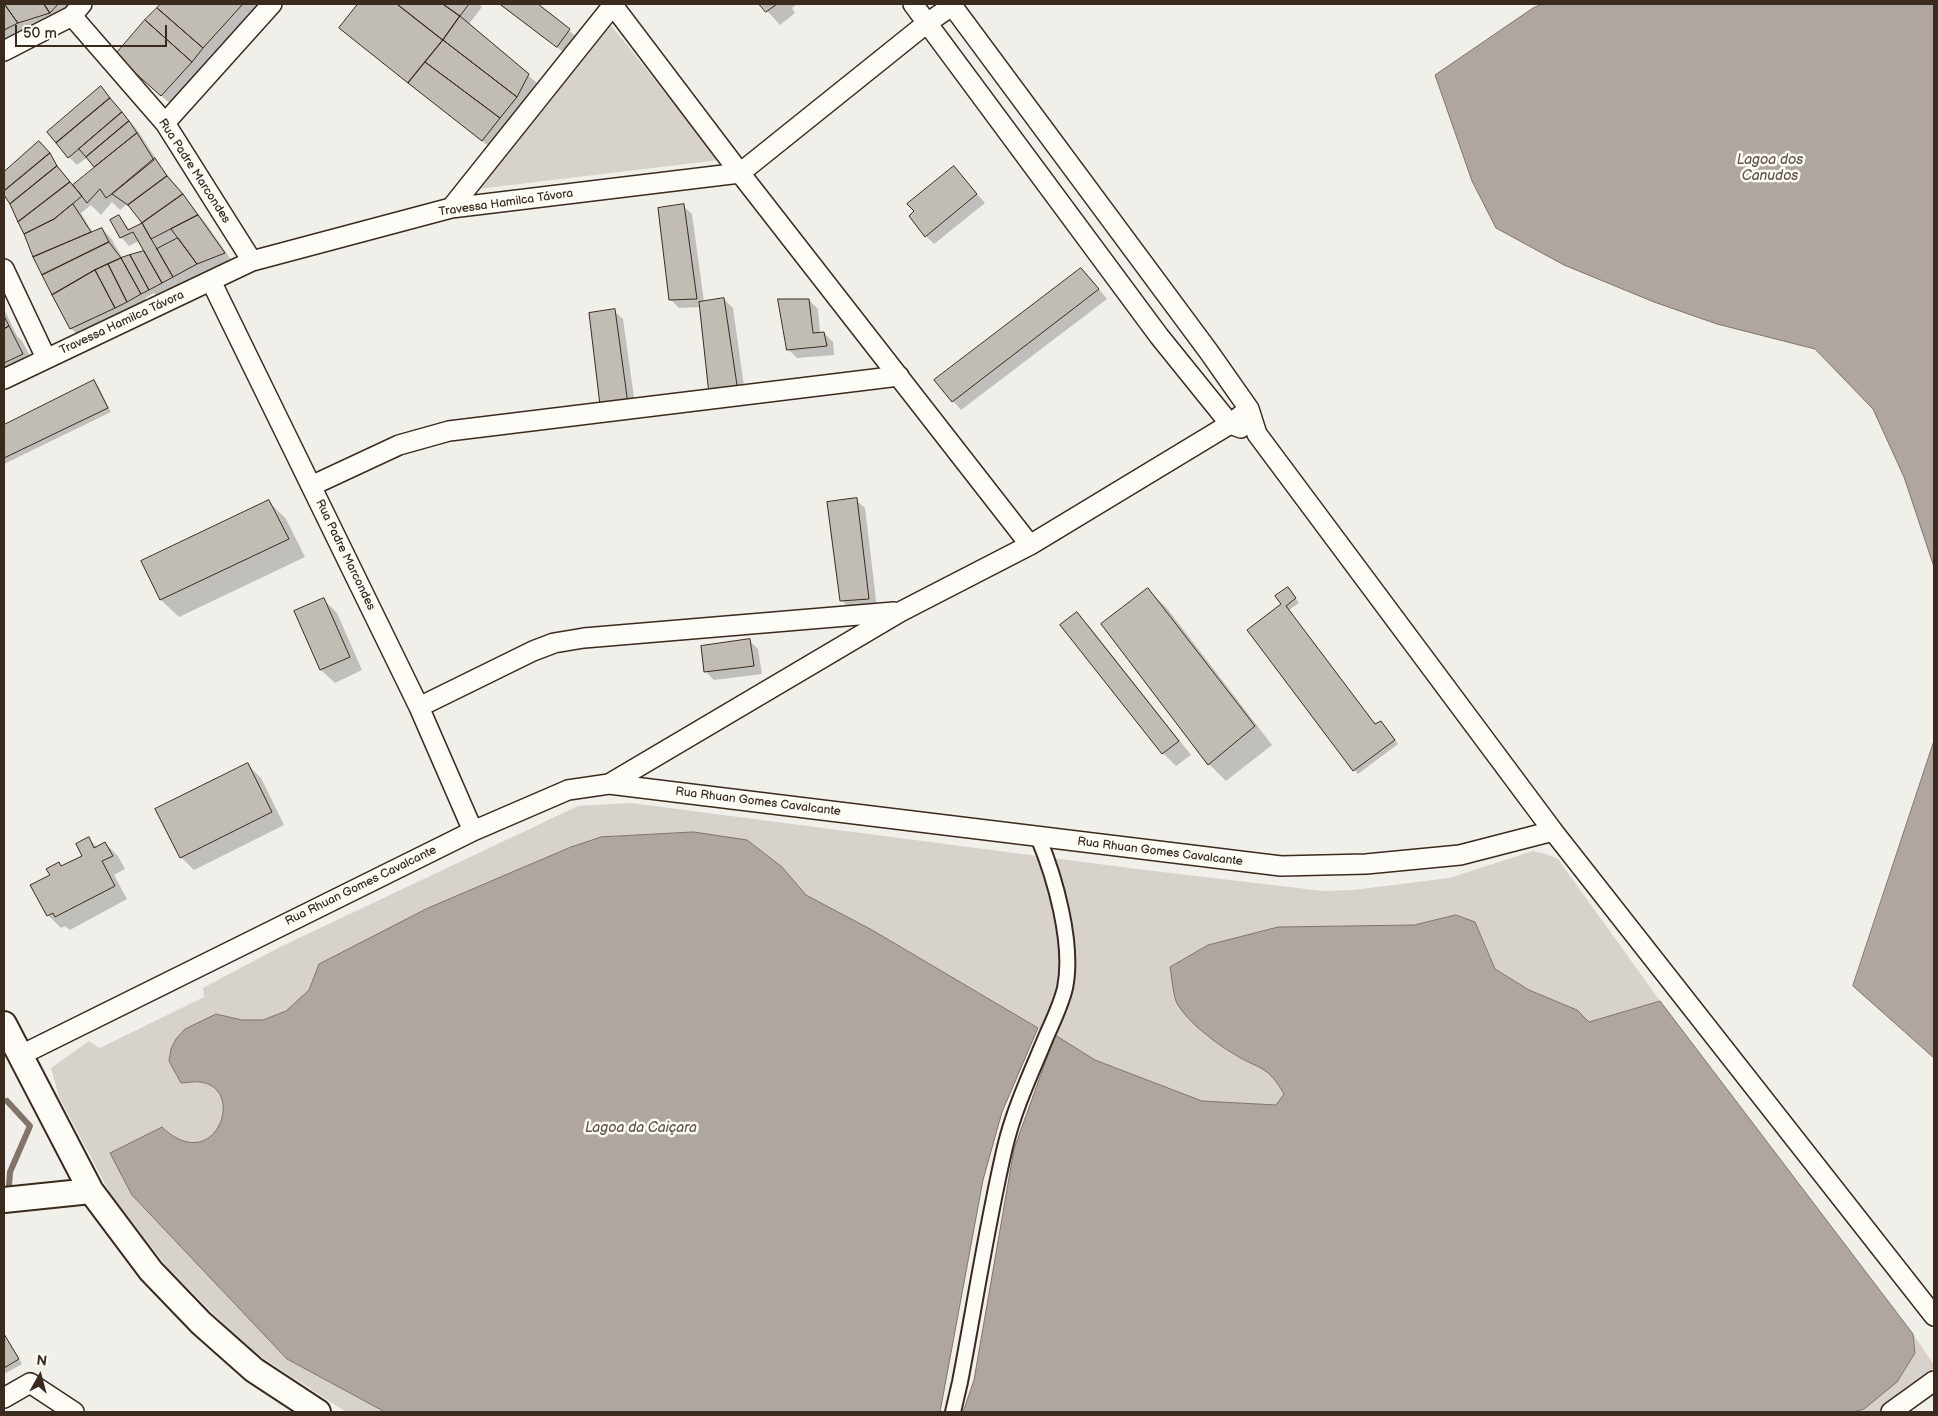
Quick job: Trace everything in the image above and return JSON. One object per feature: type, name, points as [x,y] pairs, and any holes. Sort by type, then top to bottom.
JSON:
[{"type":"street","points":[[165,123],[272,4]]},
{"type":"street","points":[[452,208],[612,4],[740,173],[1030,545]]},
{"type":"street","points":[[913,4],[1158,336],[1230,424],[1257,434]]},
{"type":"street","points":[[740,173],[951,5],[1249,409],[1257,434],[1553,831],[1934,1316]]},
{"type":"street","points":[[4,52],[77,10]]},
{"type":"street","name":"Rua Padre Marcondes","points":[[77,10],[165,123],[252,262]]},
{"type":"street","name":"Travessa Hamilca Távora","points":[[4,379],[252,262],[452,208],[740,173]]},
{"type":"street","points":[[4,269],[46,358]]},
{"type":"street","name":"Rua Padre Marcondes","points":[[211,281],[419,707],[473,831]]},
{"type":"street","points":[[311,486],[399,445],[449,431],[898,376]]},
{"type":"street","points":[[609,784],[900,612],[1030,545],[1230,424],[1249,409]]},
{"type":"street","points":[[419,707],[532,651],[554,643],[584,638],[900,612]]},
{"type":"street","name":"Rua Rhuan Gomes Cavalcante","points":[[19,1056],[473,831],[568,790],[609,784],[1281,866],[1366,864],[1460,855],[1553,831]]},
{"type":"street","points":[[953,1412],[1005,1146],[1020,1101],[1059,1008],[1065,987],[1068,961],[1063,924],[1050,865],[1038,836]]},
{"type":"street","points":[[4,1024],[91,1191],[151,1271],[201,1324],[254,1370],[318,1412]]},
{"type":"street","points":[[4,1200],[91,1191]]},
{"type":"street","points":[[1891,1412],[1934,1381]]},
{"type":"street","points":[[4,1398],[30,1383],[74,1412]]},
{"type":"shaded area","points":[[610,24],[719,160],[478,189]]},
{"type":"shaded area","points":[[631,803],[1137,869],[1323,891],[1353,890],[1449,878],[1533,851],[1558,859],[1660,1001],[1589,1022],[1577,1010],[1529,990],[1495,969],[1475,922],[1456,915],[1414,925],[1278,927],[1208,945],[1170,967],[1178,1004],[1206,1036],[1235,1055],[1261,1067],[1275,1077],[1284,1094],[1276,1105],[1202,1101],[1095,1060],[872,930],[806,895],[782,867],[694,832],[601,837],[571,847],[319,964],[309,990],[286,1011],[263,1020],[242,1020],[216,1014],[181,1083],[200,1082],[214,1088],[222,1099],[223,1112],[219,1126],[210,1137],[197,1142],[181,1140],[162,1127],[287,1359],[385,1412],[346,1412],[246,1347],[167,1267],[111,1195],[59,1097],[51,1068],[89,1041],[100,1048],[204,997],[203,988],[280,947],[578,806]]},
{"type":"shaded area","points":[[1913,1334],[1934,1365],[1934,1368],[1878,1412],[1853,1412],[1864,1409],[1915,1354]]},
{"type":"water","name":"Lagoa dos Canudos","points":[[1543,4],[1934,4],[1934,567],[1904,477],[1873,409],[1815,349],[1717,324],[1654,302],[1564,265],[1496,228],[1472,181],[1435,75],[1533,8]]},
{"type":"water","points":[[1934,741],[1934,1058],[1853,986]]},
{"type":"water","name":"Lagoa da Caiçara","points":[[694,832],[747,840],[782,867],[806,895],[872,930],[1038,1028],[1002,1112],[983,1180],[940,1412],[385,1412],[287,1359],[132,1195],[110,1153],[162,1127],[181,1140],[197,1142],[210,1137],[219,1126],[223,1112],[222,1099],[214,1088],[200,1082],[181,1083],[169,1061],[171,1049],[176,1039],[185,1029],[216,1014],[242,1020],[263,1020],[286,1011],[309,990],[319,964],[428,908],[571,847],[601,837]]},
{"type":"water","points":[[1456,915],[1475,922],[1495,969],[1529,990],[1577,1010],[1589,1022],[1660,1001],[1913,1334],[1915,1353],[1897,1382],[1864,1409],[1853,1412],[963,1412],[974,1380],[1014,1149],[1055,1035],[1095,1060],[1202,1101],[1276,1105],[1284,1094],[1273,1077],[1211,1039],[1183,1012],[1175,998],[1170,967],[1208,945],[1278,927],[1414,925]]},
{"type":"building","points":[[4,4],[18,23],[4,30]]},
{"type":"building","points":[[5,4],[44,4],[50,13],[18,23]]},
{"type":"building","points":[[44,4],[58,4],[50,13]]},
{"type":"building","points":[[161,4],[242,5],[203,48],[157,8]]},
{"type":"building","points":[[358,4],[397,4],[443,40],[408,83],[339,28]]},
{"type":"building","points":[[397,4],[443,4],[460,16],[443,40]]},
{"type":"building","points":[[443,4],[469,4],[460,16]]},
{"type":"building","points":[[500,4],[538,4],[570,29],[557,47]]},
{"type":"building","points":[[759,4],[777,4],[766,12]]},
{"type":"building","points":[[157,8],[203,48],[192,62],[145,20]]},
{"type":"building","points":[[460,16],[529,74],[517,97],[443,40]]},
{"type":"building","points":[[145,20],[192,62],[161,96],[115,55]]},
{"type":"building","points":[[443,40],[517,97],[500,118],[425,62]]},
{"type":"building","points":[[425,62],[500,118],[482,141],[408,83]]},
{"type":"building","points":[[101,86],[110,98],[56,143],[47,132]]},
{"type":"building","points":[[110,98],[122,112],[68,158],[56,143]]},
{"type":"building","points":[[122,112],[129,121],[86,157],[79,149]]},
{"type":"building","points":[[129,121],[137,133],[94,167],[86,157]]},
{"type":"building","points":[[137,133],[154,160],[106,198],[100,189],[87,203],[73,185]]},
{"type":"building","points":[[39,141],[50,153],[4,191],[4,172]]},
{"type":"building","points":[[50,153],[57,166],[10,204],[4,195],[4,191]]},
{"type":"building","points":[[155,158],[167,176],[128,205],[112,194]]},
{"type":"building","points":[[57,166],[70,182],[18,222],[10,204]]},
{"type":"building","points":[[954,166],[977,194],[925,237],[909,216],[914,211],[907,204]]},
{"type":"building","points":[[167,176],[183,194],[142,223],[128,205]]},
{"type":"building","points":[[70,182],[82,196],[54,219],[24,234],[18,222]]},
{"type":"building","points":[[183,194],[198,215],[151,239],[142,223]]},
{"type":"building","points":[[73,204],[91,232],[33,257],[24,234],[54,219]]},
{"type":"building","points":[[684,204],[697,299],[669,300],[658,208]]},
{"type":"building","points":[[119,215],[128,230],[142,223],[173,277],[162,283],[133,232],[120,238],[110,220]]},
{"type":"building","points":[[198,215],[225,253],[197,264],[171,229]]},
{"type":"building","points":[[102,228],[109,242],[42,275],[33,257]]},
{"type":"building","points":[[178,238],[197,264],[173,277],[157,249]]},
{"type":"building","points":[[109,242],[121,258],[95,270],[52,295],[42,275]]},
{"type":"building","points":[[144,251],[162,283],[149,290],[130,255]]},
{"type":"building","points":[[130,255],[149,290],[141,294],[121,258]]},
{"type":"building","points":[[121,258],[141,294],[127,302],[108,264]]},
{"type":"building","points":[[108,264],[127,302],[115,308],[95,270]]},
{"type":"building","points":[[1081,268],[1099,289],[952,402],[934,380]]},
{"type":"building","points":[[95,270],[115,308],[70,329],[52,295]]},
{"type":"building","points":[[724,298],[738,392],[709,394],[699,302]]},
{"type":"building","points":[[778,299],[809,299],[813,333],[824,332],[827,346],[787,350]]},
{"type":"building","points":[[615,309],[628,404],[600,405],[589,313]]},
{"type":"building","points":[[4,316],[9,326],[4,329]]},
{"type":"building","points":[[9,326],[23,354],[4,363],[4,329]]},
{"type":"building","points":[[94,380],[108,408],[4,458],[4,425]]},
{"type":"building","points":[[857,498],[869,599],[840,601],[827,502]]},
{"type":"building","points":[[269,500],[289,539],[160,600],[141,561]]},
{"type":"building","points":[[1288,587],[1296,598],[1286,606],[1375,724],[1381,721],[1395,740],[1353,771],[1247,630],[1281,604],[1275,596]]},
{"type":"building","points":[[1148,588],[1255,726],[1208,765],[1101,624]]},
{"type":"building","points":[[324,598],[350,657],[320,670],[294,611]]},
{"type":"building","points":[[1077,612],[1179,741],[1162,754],[1060,625]]},
{"type":"building","points":[[750,639],[754,666],[704,672],[701,646]]},
{"type":"building","points":[[248,763],[272,812],[180,858],[155,809]]},
{"type":"building","points":[[89,837],[94,848],[105,842],[113,856],[102,861],[115,886],[55,917],[53,913],[47,916],[30,885],[50,875],[46,869],[59,862],[61,866],[82,856],[76,844]]},
{"type":"building","points":[[4,1334],[19,1359],[4,1368]]},
{"type":"waterway","points":[[7,1101],[30,1126],[10,1172],[9,1186]]}]
